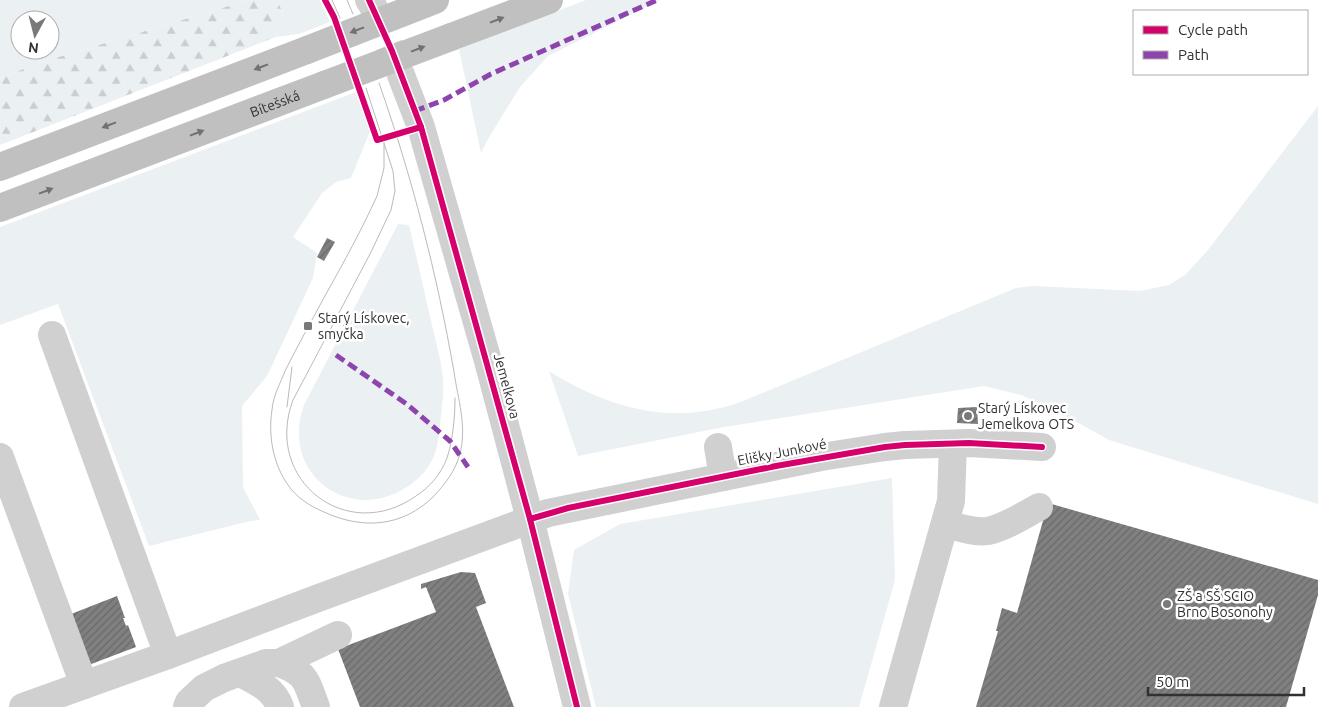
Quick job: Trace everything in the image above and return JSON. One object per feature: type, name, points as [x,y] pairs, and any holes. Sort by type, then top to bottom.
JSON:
[{"type":"highway","points":[[0,167],[435,0]]},
{"type":"highway","name":"Bítešská","points":[[0,208],[550,0]]},
{"type":"street","name":"Jemelkova","points":[[401,75],[421,128],[530,519],[576,707]]},
{"type":"street","points":[[52,335],[168,656]]},
{"type":"street","points":[[893,707],[951,500],[953,444]]},
{"type":"street","name":"Elišky Junkové","points":[[24,707],[168,656],[530,519],[568,508],[821,457],[885,447],[992,444],[1042,447]]},
{"type":"street","points":[[718,447],[723,477]]},
{"type":"street","points":[[0,458],[84,685]]},
{"type":"street","points":[[945,524],[988,531],[1039,507]]},
{"type":"street","points":[[279,663],[338,635]]},
{"type":"street","points":[[187,707],[189,702],[204,688],[224,678],[266,663],[279,663],[296,670],[307,683],[316,707]]},
{"type":"street","points":[[240,673],[261,683],[278,700],[280,707]]},
{"type":"green space","points":[[0,0],[249,0],[60,57],[60,10],[10,10],[10,60],[49,60],[0,78]]},
{"type":"green space","points":[[249,0],[277,0],[283,13],[276,37],[0,145],[0,78],[49,60],[60,60],[60,57]]},
{"type":"green space","points":[[277,0],[320,0],[330,22],[299,34],[276,37],[283,13]]},
{"type":"green space","points":[[586,0],[660,0],[548,56],[520,87],[481,153],[459,49]]},
{"type":"green space","points":[[356,92],[371,129],[351,178],[336,182],[322,193],[293,237],[317,253],[313,278],[267,376],[242,406],[243,487],[260,520],[149,546],[58,304],[0,325],[0,227]]},
{"type":"green space","points":[[1318,106],[1318,504],[1109,440],[1062,414],[1021,395],[984,386],[724,427],[578,456],[549,371],[595,395],[619,404],[667,413],[692,413],[717,409],[743,401],[1016,288],[1033,286],[1140,291],[1169,285],[1185,275],[1208,250]]},
{"type":"green space","points":[[398,224],[409,225],[440,360],[443,389],[440,429],[433,458],[418,478],[410,485],[387,496],[365,500],[344,496],[325,487],[311,472],[302,453],[299,430],[304,405]]},
{"type":"green space","points":[[892,478],[895,580],[859,707],[596,707],[568,594],[574,550],[620,524]]},
{"type":"building","points":[[327,238],[335,242],[324,261],[317,257]]},
{"type":"building","name":"Starý Lískovec Jemelkova OTS","points":[[977,407],[978,424],[957,423],[958,408]]},
{"type":"building","name":"ZŠ a SŠ SCIO Brno Bosonohy","points":[[1048,503],[1318,580],[1318,595],[1286,707],[976,707],[998,631],[996,631],[1002,608],[1017,613]]},
{"type":"building","points":[[461,572],[475,573],[486,603],[476,607],[514,707],[360,707],[338,649],[436,612],[426,587],[421,589],[421,584]]},
{"type":"building","points":[[117,596],[125,618],[123,618],[126,626],[128,625],[136,647],[86,666],[66,616]]},
{"type":"tunnel","points":[[373,6],[401,75]]},
{"type":"tram line","points":[[332,0],[340,18]]},
{"type":"tram line","points":[[347,0],[353,14]]},
{"type":"tram line","points":[[379,83],[413,190],[432,262],[454,372],[463,433],[456,466],[434,496],[409,514],[396,519],[368,523],[339,518],[309,504],[295,494],[283,477],[275,459],[271,439],[271,420],[274,400],[285,371],[353,245],[377,196],[384,168],[384,142]]},
{"type":"tram line","points":[[366,88],[393,171],[395,191],[391,210],[370,254],[293,400],[287,429],[290,456],[301,478],[317,496],[339,508],[363,513],[390,509],[416,496],[434,480],[442,469],[451,444],[455,398]]},
{"type":"tram line","points":[[287,407],[292,367]]},
{"type":"marked path","points":[[415,111],[444,100],[491,74],[657,0]]},
{"type":"marked path","points":[[336,355],[408,405],[450,441],[468,467]]},
{"type":"cycle path","points":[[325,0],[334,17],[377,140],[421,127]]},
{"type":"cycle path","points":[[369,0],[392,51],[421,127],[530,519],[577,707]]},
{"type":"cycle path","points":[[530,519],[568,508],[776,466],[885,447],[969,443],[1042,447]]},
{"type":"place","name":"Starý Lískovec, smyčka","points":[[308,326]]},
{"type":"place","name":"Starý Lískovec Jemelkova OTS","points":[[968,416]]},
{"type":"place","name":"ZŠ a SŠ SCIO Brno Bosonohy","points":[[1167,604]]}]
